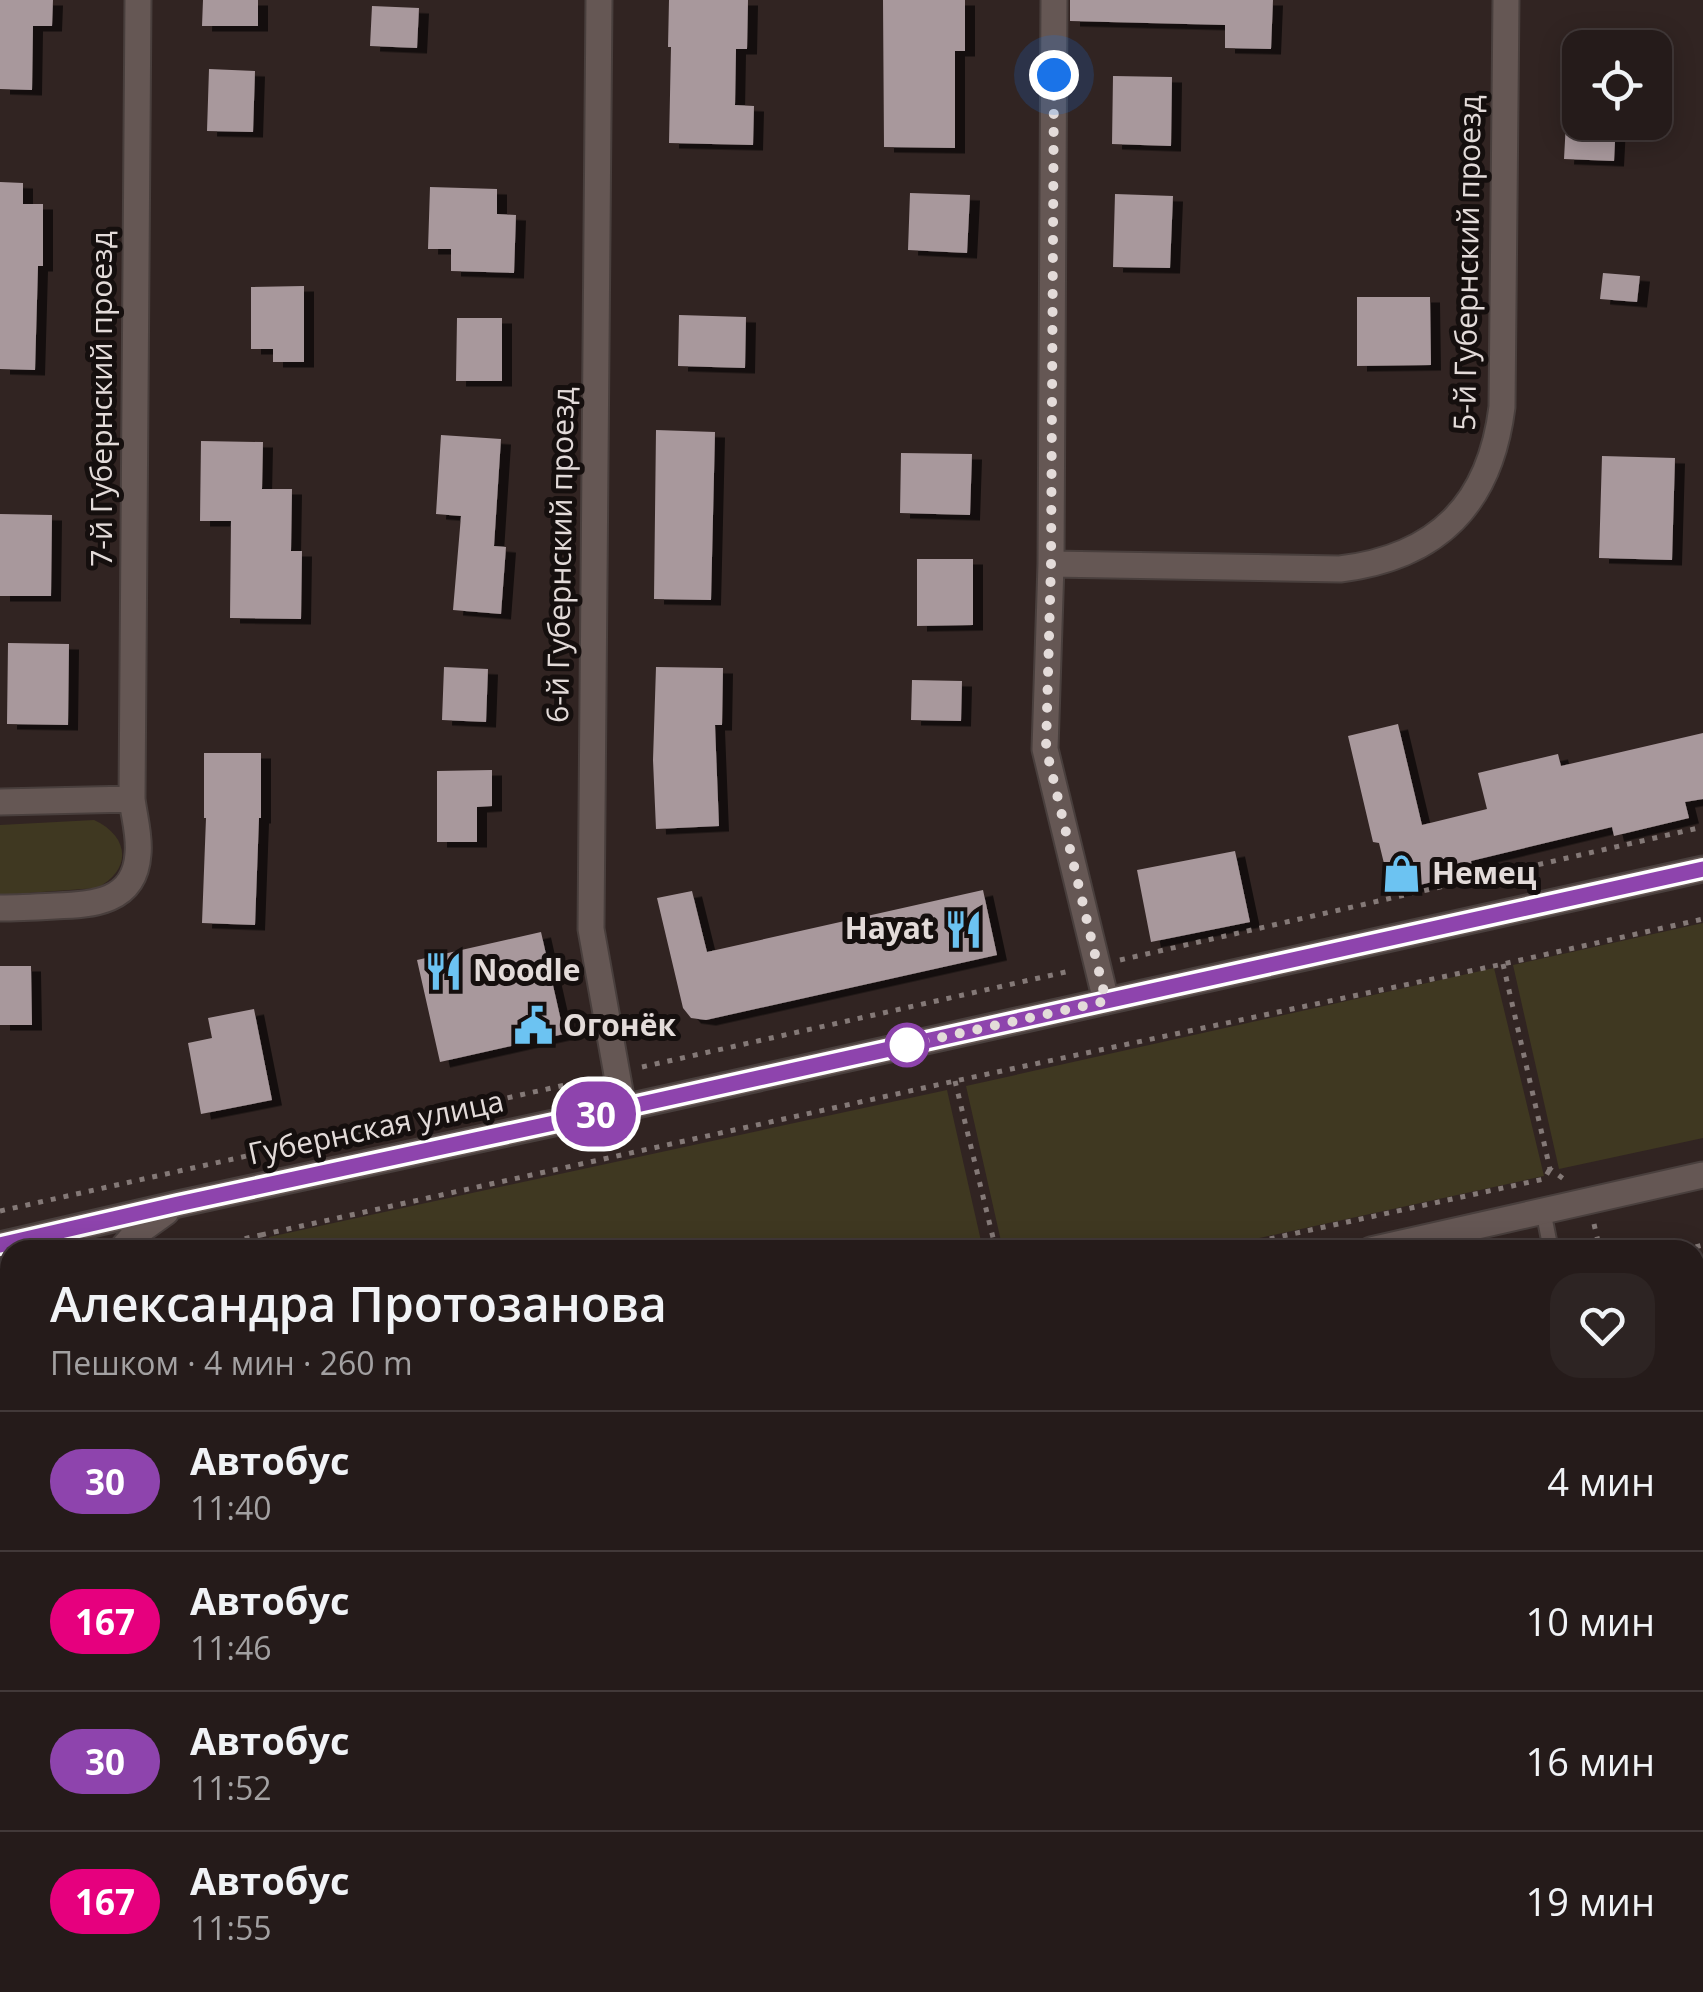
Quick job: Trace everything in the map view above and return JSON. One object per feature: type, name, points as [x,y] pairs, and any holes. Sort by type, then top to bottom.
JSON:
[{"type":"street","name":"7-й Губернский проезд","points":[[0,908],[105,901],[122,890],[134,872],[138,852],[132,798],[138,0]]},
{"type":"street","name":"6-й Губернский проезд","points":[[599,0],[591,928],[623,1108]]},
{"type":"street","points":[[1054,0],[1051,564],[1046,748],[1106,1001]]},
{"type":"street","name":"5-й Губернский проезд","points":[[1051,564],[1340,569],[1371,565],[1401,556],[1429,540],[1473,496],[1498,438],[1502,407],[1506,0]]},
{"type":"street","points":[[0,802],[132,798]]},
{"type":"street","name":"Губернская улица","points":[[22,1240],[1703,869]]},
{"type":"street","points":[[1414,1240],[1703,1175]]},
{"type":"street","points":[[130,1240],[178,1204]]},
{"type":"lane","points":[[1542,1210],[1550,1240]]},
{"type":"path","points":[[0,1211],[1703,827]]},
{"type":"path","points":[[243,1240],[1703,918]]},
{"type":"path","points":[[1503,964],[1550,1168],[1589,1199],[1598,1240]]},
{"type":"path","points":[[955,1081],[994,1240]]},
{"type":"path","points":[[1263,1240],[1544,1178],[1550,1168]]},
{"type":"path","points":[[262,1236],[263,1240]]},
{"type":"shaded area","points":[[94,820],[120,844],[121,862],[109,880],[97,888],[0,895],[0,825]]},
{"type":"shaded area","points":[[1703,923],[1703,1138],[1559,1169],[1513,965]]},
{"type":"shaded area","points":[[1494,968],[1544,1176],[1251,1240],[1001,1240],[966,1086]]},
{"type":"shaded area","points":[[947,1090],[981,1240],[269,1240],[269,1237]]},
{"type":"building","points":[[0,0],[53,0],[52,26],[33,26],[32,90],[0,89]]},
{"type":"building","points":[[203,0],[258,0],[258,26],[202,26]]},
{"type":"building","points":[[669,0],[748,0],[747,49],[736,49],[735,105],[754,106],[753,145],[669,143]]},
{"type":"building","points":[[883,0],[965,0],[965,51],[955,51],[955,148],[884,147]]},
{"type":"building","points":[[1070,0],[1273,0],[1271,49],[1225,48],[1225,25],[1070,21]]},
{"type":"building","points":[[372,6],[419,8],[417,48],[370,46]]},
{"type":"building","points":[[209,69],[255,71],[253,132],[207,131]]},
{"type":"building","points":[[1113,76],[1172,77],[1171,146],[1112,144]]},
{"type":"building","points":[[1565,140],[1615,140],[1614,161],[1564,159]]},
{"type":"building","points":[[0,182],[23,183],[23,204],[43,204],[35,370],[0,369]]},
{"type":"building","points":[[430,187],[497,189],[497,214],[516,215],[514,273],[451,271],[451,249],[428,249]]},
{"type":"building","points":[[910,193],[970,195],[967,253],[908,250]]},
{"type":"building","points":[[1115,194],[1173,196],[1170,268],[1113,267]]},
{"type":"building","points":[[1603,273],[1640,276],[1637,302],[1600,299]]},
{"type":"building","points":[[304,286],[304,362],[273,362],[273,349],[251,349],[251,287]]},
{"type":"building","points":[[1357,297],[1430,297],[1431,365],[1357,366]]},
{"type":"building","points":[[679,315],[746,317],[745,368],[678,366]]},
{"type":"building","points":[[457,318],[502,318],[502,381],[456,381]]},
{"type":"building","points":[[656,430],[715,432],[711,600],[654,599]]},
{"type":"building","points":[[441,435],[501,439],[494,546],[506,547],[501,614],[453,610],[461,516],[436,514]]},
{"type":"building","points":[[201,441],[263,442],[262,489],[292,489],[291,551],[302,551],[301,619],[230,618],[231,521],[200,521]]},
{"type":"building","points":[[901,453],[972,454],[970,515],[900,513]]},
{"type":"building","points":[[1602,456],[1675,458],[1672,560],[1599,558]]},
{"type":"building","points":[[0,514],[52,515],[51,596],[0,596]]},
{"type":"building","points":[[917,559],[973,559],[973,625],[917,626]]},
{"type":"building","points":[[8,643],[69,644],[68,725],[7,724]]},
{"type":"building","points":[[444,667],[488,669],[486,722],[442,720]]},
{"type":"building","points":[[656,667],[723,668],[722,725],[715,725],[719,826],[656,829]]},
{"type":"building","points":[[912,680],[962,681],[961,721],[911,720]]},
{"type":"building","points":[[1398,724],[1422,825],[1487,809],[1478,773],[1558,754],[1561,766],[1703,733],[1703,799],[1685,802],[1689,818],[1614,836],[1612,827],[1471,861],[1473,872],[1391,892],[1379,843],[1373,842],[1348,736]]},
{"type":"building","points":[[204,753],[261,753],[255,925],[202,923]]},
{"type":"building","points":[[492,770],[492,806],[477,807],[477,842],[437,842],[437,771]]},
{"type":"building","points":[[1235,851],[1250,922],[1151,942],[1137,870]]},
{"type":"building","points":[[983,890],[997,955],[706,1020],[691,1018],[683,1008],[657,898],[692,891],[707,952]]},
{"type":"building","points":[[541,932],[564,1034],[440,1062],[417,960]]},
{"type":"building","points":[[0,966],[31,966],[32,1025],[0,1025]]},
{"type":"building","points":[[254,1009],[272,1100],[201,1114],[188,1043],[212,1038],[208,1018]]},
{"type":"bus line","name":"30","points":[[22,1240],[1703,869]]},
{"type":"place","name":"Немец","points":[[1402,874]]},
{"type":"place","name":"Hayat","points":[[964,929]]},
{"type":"place","name":"Noodle","points":[[443,971]]},
{"type":"place","name":"Огонёк","points":[[533,1026]]},
{"type":"route","points":[[907,1045],[1106,1001],[1046,748],[1054,75]]}]
